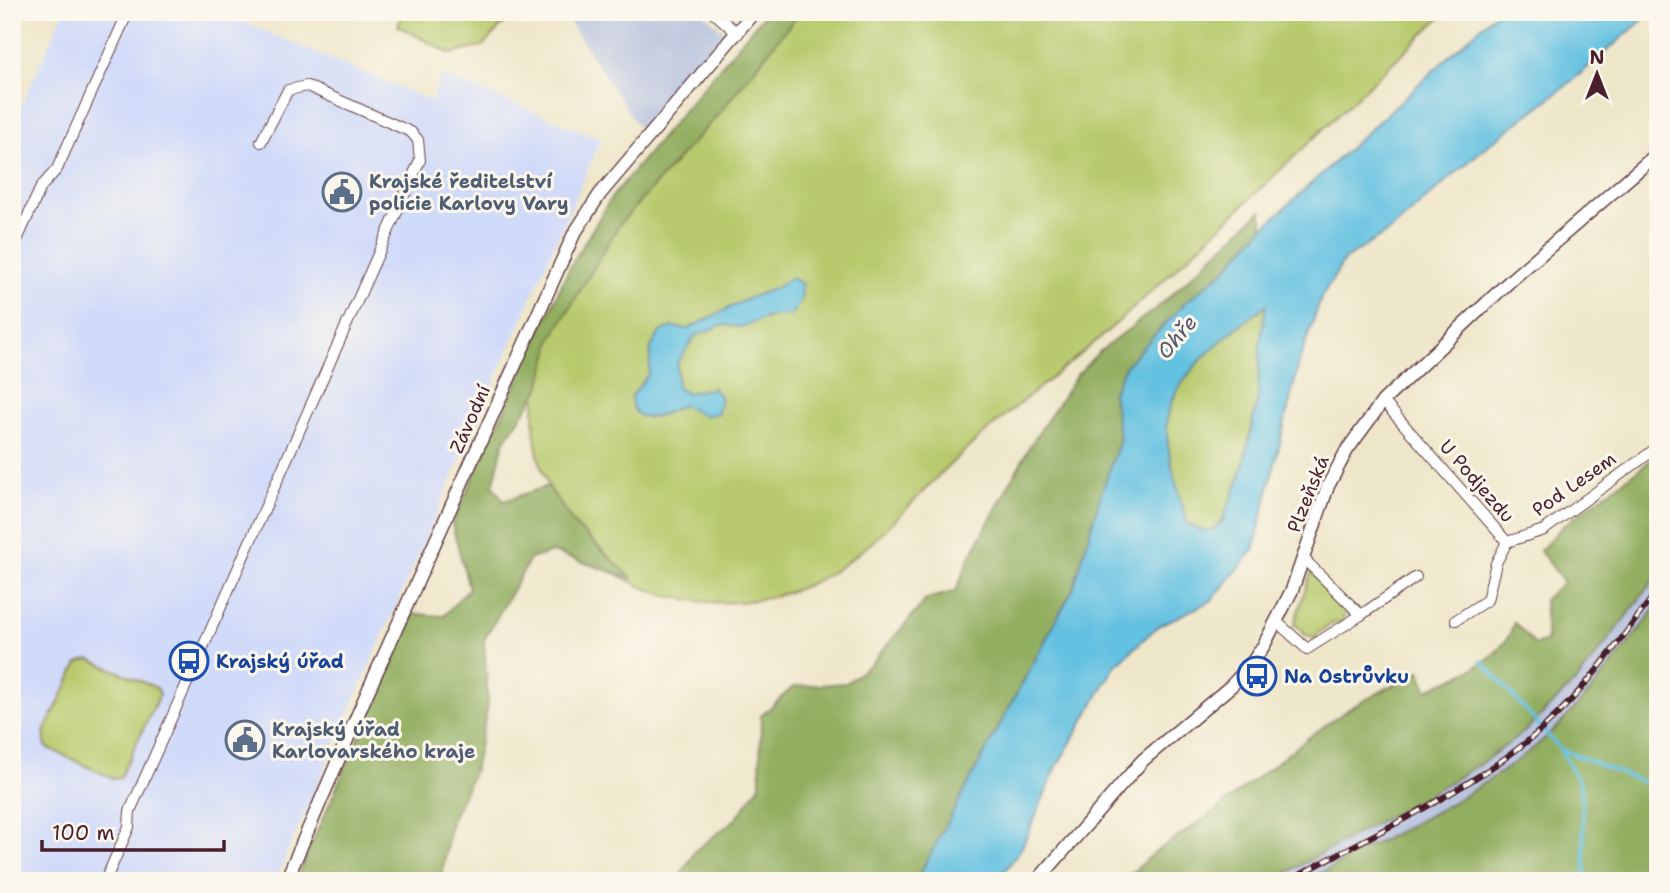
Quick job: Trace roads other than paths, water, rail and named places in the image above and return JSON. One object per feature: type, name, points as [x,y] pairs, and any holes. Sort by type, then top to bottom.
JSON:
[{"type":"street","points":[[12,251],[41,187],[57,169],[128,12]]},
{"type":"street","points":[[713,12],[737,34]]},
{"type":"street","name":"Závodní","points":[[286,881],[368,691],[574,234],[600,194],[754,12]]},
{"type":"street","points":[[104,881],[129,827],[130,811],[420,160],[420,151],[411,132],[307,86],[288,90],[261,142]]},
{"type":"street","name":"Plzeňská","points":[[1037,881],[1143,760],[1242,676],[1277,622],[1328,486],[1347,450],[1383,401],[1415,368],[1556,239],[1658,153]]},
{"type":"street","name":"U Podjezdu","points":[[1383,401],[1507,542],[1496,564],[1487,600],[1456,620]]},
{"type":"street","name":"Pod Lesem","points":[[1507,542],[1544,530],[1658,447]]},
{"type":"street","points":[[1303,558],[1361,615]]},
{"type":"street","points":[[1277,622],[1307,649],[1341,630],[1416,577]]},
{"type":"water","name":"Ohře","points":[[1497,12],[1652,12],[1567,85],[1482,150],[1391,230],[1345,259],[1321,298],[1300,359],[1254,550],[1211,601],[1158,626],[1115,666],[1056,768],[1022,847],[998,881],[916,881],[1074,587],[1120,440],[1113,392],[1126,365],[1185,303],[1226,269],[1263,228]],"holes":[[[1266,305],[1260,343],[1258,398],[1241,475],[1222,522],[1212,530],[1201,530],[1188,525],[1173,472],[1167,431],[1171,403],[1180,386],[1206,355]]]},
{"type":"water","points":[[791,278],[802,284],[801,301],[791,315],[772,316],[741,327],[722,325],[695,336],[677,364],[677,388],[687,393],[713,388],[721,397],[718,413],[704,416],[683,405],[651,417],[638,414],[633,408],[631,397],[649,373],[651,347],[660,332],[672,327],[688,329],[749,298],[776,288]]},
{"type":"waterway","points":[[1481,660],[1560,749],[1658,788]]},
{"type":"waterway","points":[[1560,749],[1581,786],[1586,881]]},
{"type":"railway","points":[[1289,881],[1442,798],[1529,740],[1582,688],[1658,590]]},
{"type":"place","name":"Krajské ředitelství policie Karlovy Vary","points":[[342,192]]},
{"type":"place","name":"Krajský úřad","points":[[189,661]]},
{"type":"place","name":"Na Ostrůvku","points":[[1257,676]]},
{"type":"place","name":"Krajský úřad Karlovarského kraje","points":[[245,740]]}]
